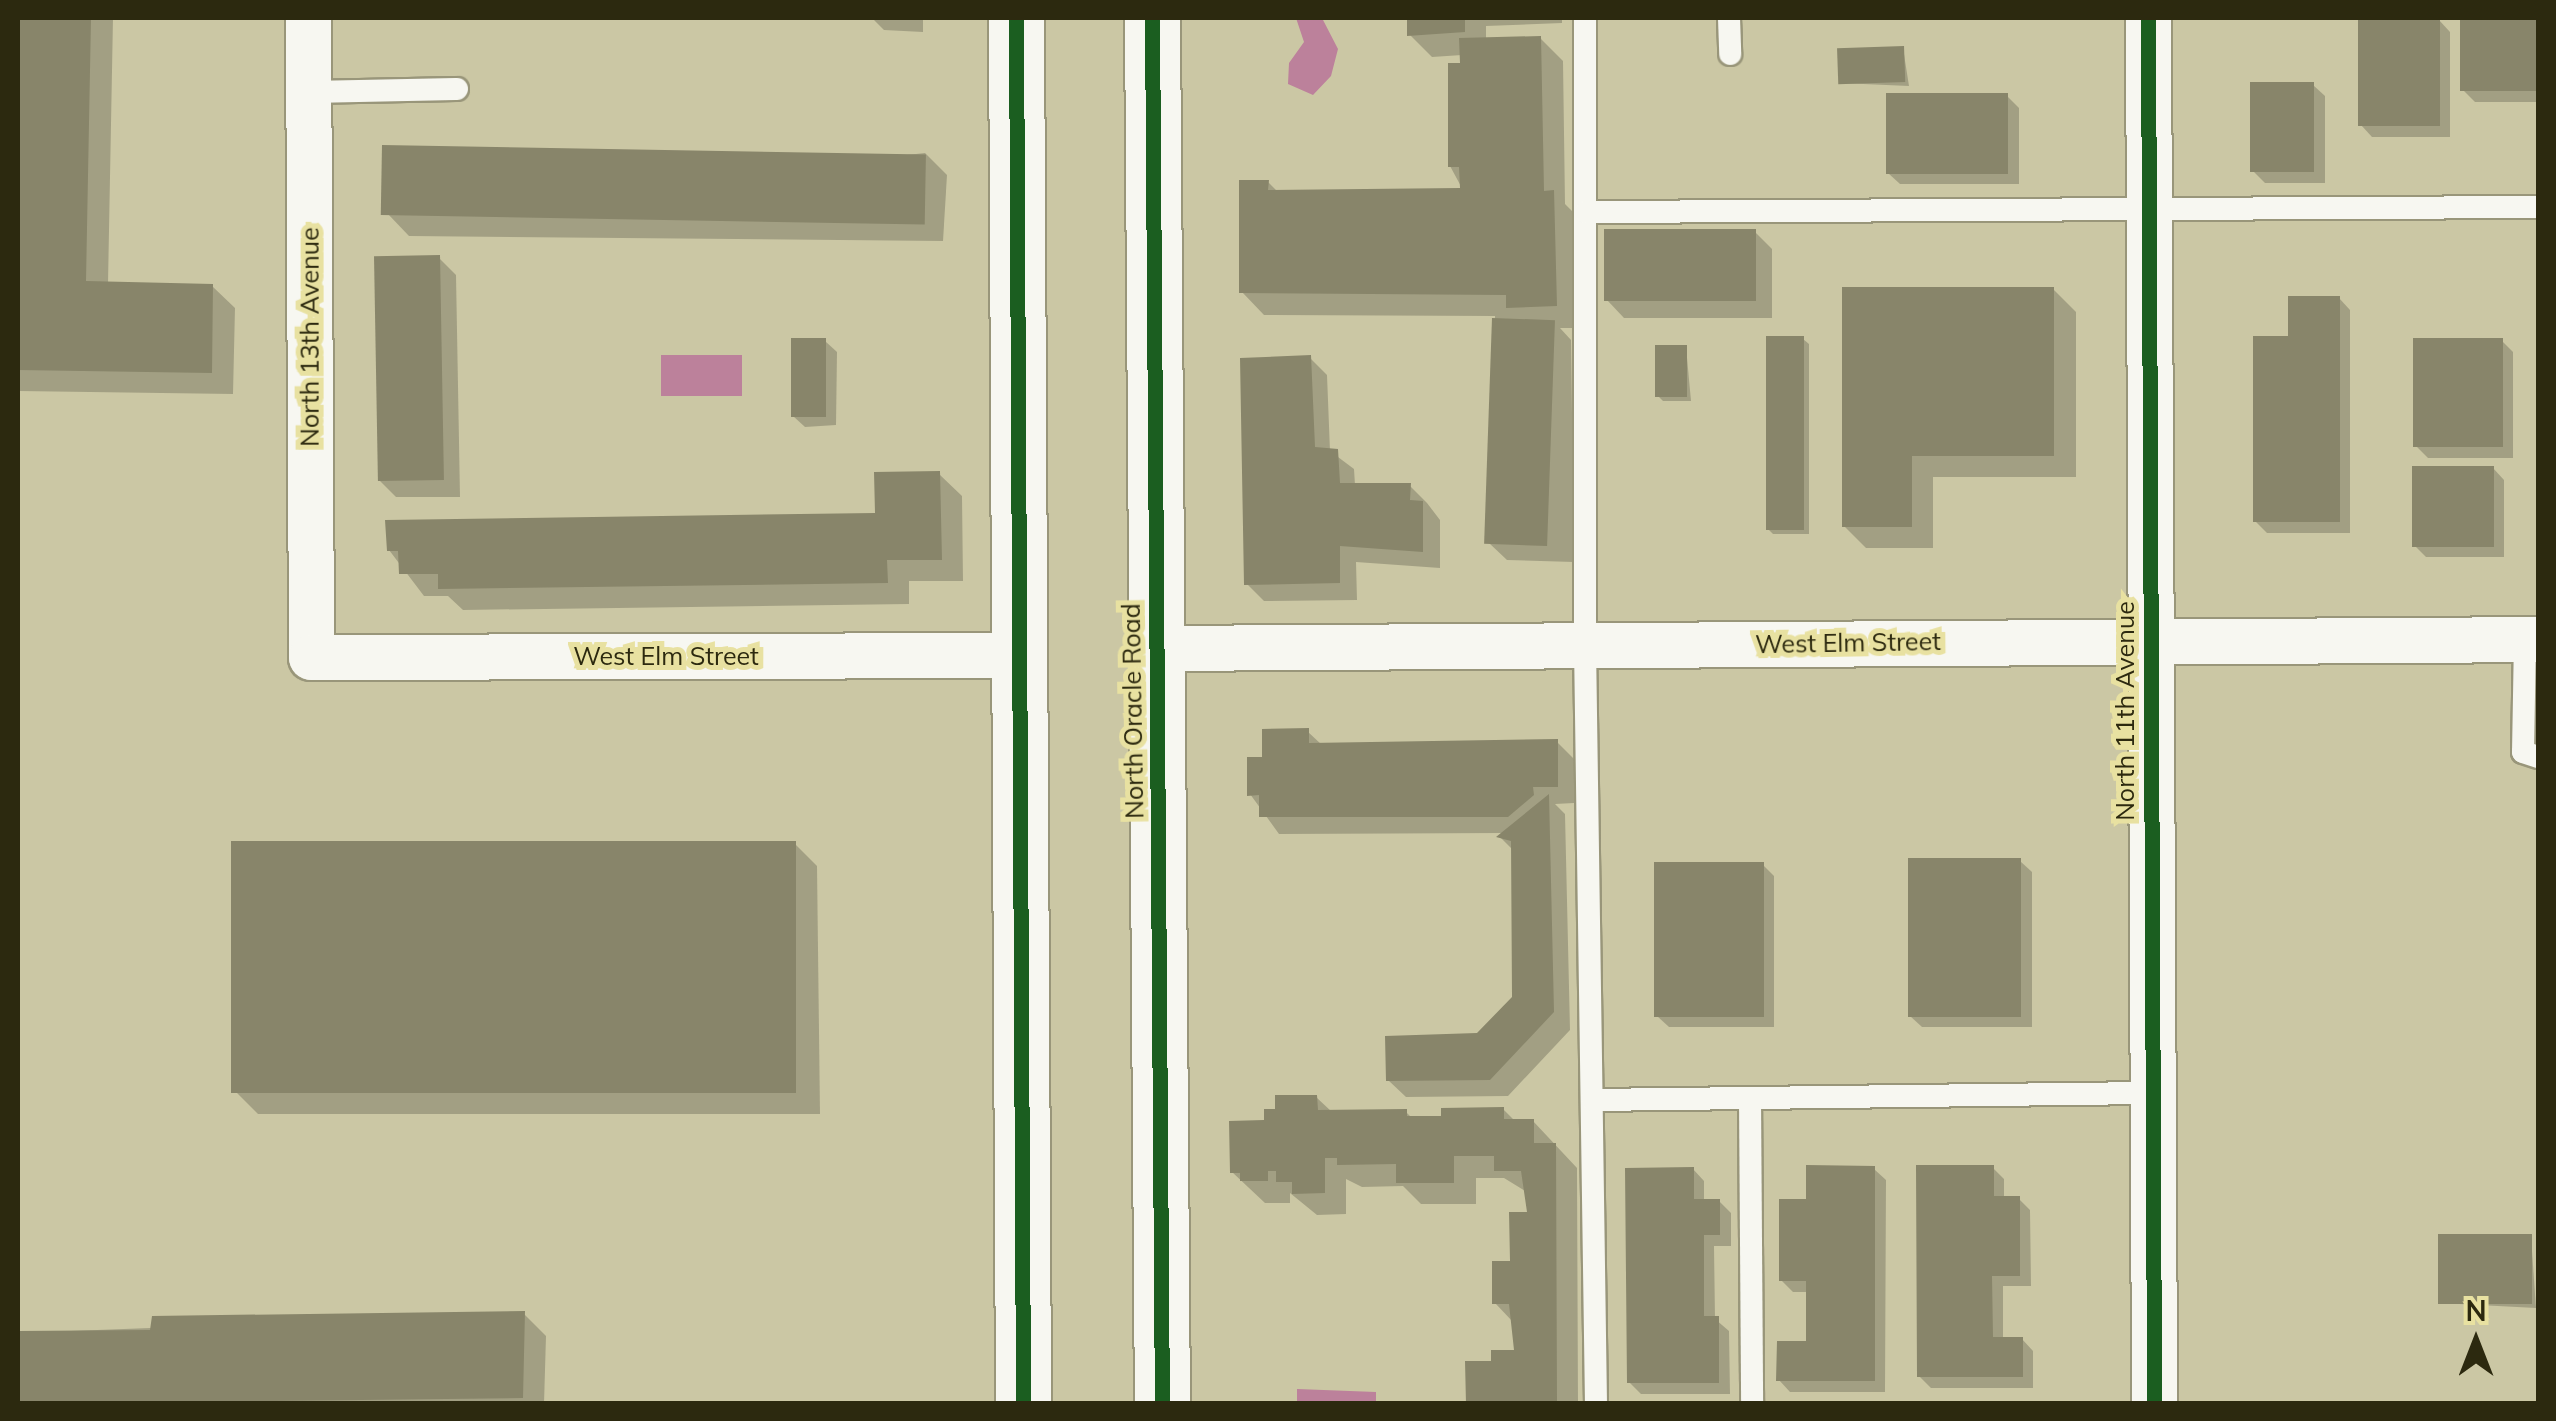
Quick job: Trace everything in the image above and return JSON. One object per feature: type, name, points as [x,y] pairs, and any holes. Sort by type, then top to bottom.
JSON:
[{"type":"main road","points":[[1016,18],[1023,1404]]},
{"type":"main road","name":"North Oracle Road","points":[[1152,18],[1162,1404]]},
{"type":"street","name":"North 13th Avenue","points":[[308,18],[311,656]]},
{"type":"street","name":"North 11th Avenue","points":[[2148,18],[2154,1404]]},
{"type":"street","name":"West Elm Street","points":[[1156,648],[2532,639]]},
{"type":"street","name":"West Elm Street","points":[[311,656],[1021,655]]},
{"type":"lane","points":[[1584,18],[1585,645],[1596,1404]]},
{"type":"lane","points":[[1729,18],[1730,54]]},
{"type":"lane","points":[[308,92],[457,88]]},
{"type":"lane","points":[[1586,212],[2538,207]]},
{"type":"lane","points":[[2532,639],[2523,752],[2538,757]]},
{"type":"lane","points":[[1592,1100],[2152,1093]]},
{"type":"lane","points":[[1750,1098],[1752,1404]]},
{"type":"shaded area","points":[[1296,18],[1322,18],[1338,49],[1331,76],[1313,95],[1288,84],[1289,63],[1304,42]]},
{"type":"shaded area","points":[[661,355],[742,355],[742,396],[661,396]]},
{"type":"shaded area","points":[[1297,1389],[1376,1392],[1376,1403],[1297,1403]]},
{"type":"building","points":[[18,18],[91,18],[86,281],[213,284],[212,373],[18,370]]},
{"type":"building","points":[[1407,18],[1465,18],[1465,32],[1407,36]]},
{"type":"building","points":[[2358,18],[2440,18],[2440,126],[2358,126]]},
{"type":"building","points":[[2460,18],[2538,18],[2538,91],[2460,91]]},
{"type":"building","points":[[1541,36],[1544,191],[1554,190],[1557,306],[1506,308],[1506,295],[1239,293],[1239,180],[1269,180],[1268,190],[1460,188],[1459,167],[1448,167],[1448,63],[1460,63],[1459,38]]},
{"type":"building","points":[[1904,46],[1905,82],[1838,84],[1837,48]]},
{"type":"building","points":[[2250,82],[2314,82],[2314,172],[2250,172]]},
{"type":"building","points":[[1886,93],[2008,93],[2008,174],[1886,174]]},
{"type":"building","points":[[382,145],[926,154],[925,224],[381,215]]},
{"type":"building","points":[[1604,229],[1756,229],[1756,301],[1604,301]]},
{"type":"building","points":[[440,255],[444,480],[378,481],[374,256]]},
{"type":"building","points":[[1842,287],[2054,287],[2054,456],[1912,456],[1912,527],[1842,527]]},
{"type":"building","points":[[2288,296],[2340,296],[2340,522],[2253,522],[2253,336],[2288,336]]},
{"type":"building","points":[[1492,318],[1555,320],[1547,546],[1484,544]]},
{"type":"building","points":[[1766,336],[1804,336],[1804,530],[1766,530]]},
{"type":"building","points":[[791,338],[826,338],[826,417],[791,417]]},
{"type":"building","points":[[2413,338],[2503,338],[2503,447],[2413,447]]},
{"type":"building","points":[[1655,345],[1687,345],[1687,397],[1655,397]]},
{"type":"building","points":[[1311,355],[1315,447],[1338,449],[1340,483],[1411,483],[1410,500],[1423,501],[1423,552],[1340,546],[1340,583],[1244,585],[1240,358]]},
{"type":"building","points":[[2412,466],[2494,466],[2494,547],[2412,547]]},
{"type":"building","points":[[940,471],[942,560],[887,560],[888,583],[438,589],[438,574],[399,574],[398,551],[387,551],[385,520],[875,513],[874,472]]},
{"type":"building","points":[[1309,728],[1309,743],[1558,739],[1558,787],[1533,787],[1534,795],[1508,817],[1259,817],[1259,795],[1247,796],[1247,757],[1262,757],[1262,729]]},
{"type":"building","points":[[1549,794],[1554,1012],[1490,1080],[1386,1081],[1385,1036],[1477,1033],[1512,997],[1511,841],[1496,837]]},
{"type":"building","points":[[231,841],[796,841],[796,1093],[231,1093]]},
{"type":"building","points":[[1908,858],[2021,858],[2021,1017],[1908,1017]]},
{"type":"building","points":[[1654,862],[1764,862],[1764,1017],[1654,1017]]},
{"type":"building","points":[[1275,1095],[1317,1095],[1318,1110],[1407,1109],[1407,1116],[1441,1116],[1441,1108],[1504,1107],[1504,1119],[1534,1119],[1534,1143],[1556,1143],[1557,1404],[1466,1404],[1465,1361],[1491,1361],[1491,1350],[1514,1350],[1509,1304],[1492,1304],[1492,1261],[1510,1261],[1509,1212],[1527,1212],[1521,1171],[1494,1171],[1494,1156],[1454,1156],[1454,1183],[1396,1183],[1396,1164],[1337,1165],[1337,1158],[1325,1158],[1325,1193],[1292,1194],[1292,1182],[1276,1182],[1276,1171],[1268,1171],[1268,1181],[1240,1181],[1240,1173],[1230,1173],[1229,1121],[1264,1120],[1264,1109],[1275,1109]]},
{"type":"building","points":[[1806,1165],[1875,1166],[1875,1381],[1776,1381],[1777,1341],[1806,1341],[1806,1281],[1779,1281],[1779,1199],[1806,1199]]},
{"type":"building","points":[[1916,1165],[1994,1165],[1994,1196],[2020,1196],[2020,1276],[1992,1276],[1993,1337],[2023,1337],[2023,1377],[1917,1377]]},
{"type":"building","points":[[1694,1167],[1694,1199],[1720,1199],[1720,1235],[1704,1235],[1704,1316],[1719,1316],[1719,1383],[1627,1383],[1625,1168]]},
{"type":"building","points":[[2438,1234],[2532,1234],[2532,1304],[2438,1304]]},
{"type":"building","points":[[525,1311],[523,1398],[18,1404],[18,1331],[150,1330],[152,1316]]},
{"type":"cycle path","points":[[1016,18],[1023,1404]]},
{"type":"cycle path","points":[[1152,18],[1162,1404]]},
{"type":"cycle path","points":[[2148,18],[2154,1404]]}]
